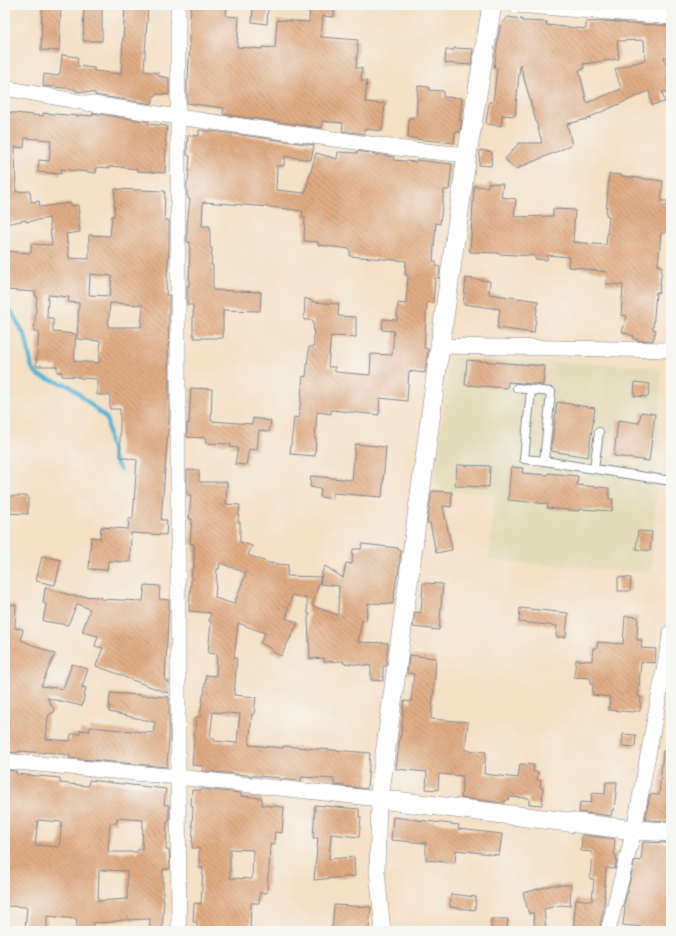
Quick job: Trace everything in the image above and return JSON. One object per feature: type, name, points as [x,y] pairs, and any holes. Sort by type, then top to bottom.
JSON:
[{"type":"street","points":[[178,5],[178,931]]},
{"type":"street","points":[[383,931],[377,871],[379,799],[467,155],[492,5]]},
{"type":"street","points":[[516,5],[671,17]]},
{"type":"street","points":[[5,88],[86,103],[178,117],[405,149],[467,155]]},
{"type":"street","points":[[440,346],[671,350]]},
{"type":"street","points":[[608,931],[634,830],[671,632]]},
{"type":"street","points":[[5,761],[178,777],[379,799],[634,830],[671,832]]},
{"type":"lane","points":[[517,388],[550,392],[544,461]]},
{"type":"lane","points":[[531,390],[524,460],[544,461],[671,481]]},
{"type":"lane","points":[[594,469],[599,432]]},
{"type":"shaded area","points":[[455,357],[654,367],[661,372],[652,573],[489,560],[495,495],[441,489],[435,482],[449,361]]},
{"type":"building","points":[[42,5],[61,5],[59,51],[41,50]]},
{"type":"building","points":[[84,5],[102,5],[102,41],[83,41]]},
{"type":"building","points":[[125,5],[148,5],[144,71],[159,73],[158,76],[169,78],[169,95],[154,95],[152,104],[95,95],[95,93],[75,91],[75,89],[43,86],[44,74],[57,76],[60,74],[62,55],[78,57],[77,66],[94,68],[94,71],[121,74]]},
{"type":"building","points":[[191,5],[227,5],[226,16],[239,17],[237,47],[262,49],[262,47],[275,48],[277,20],[309,22],[310,5],[334,6],[334,17],[323,16],[321,37],[358,40],[356,68],[362,68],[361,81],[367,81],[365,102],[385,104],[382,131],[365,129],[365,134],[342,131],[343,123],[322,121],[322,128],[223,114],[224,108],[187,103]]},
{"type":"building","points":[[253,7],[268,8],[267,24],[252,22]]},
{"type":"building","points":[[508,17],[522,19],[522,21],[547,22],[546,25],[586,29],[586,22],[608,21],[626,24],[671,26],[671,58],[664,57],[670,76],[667,77],[668,92],[662,92],[665,102],[652,105],[649,91],[590,117],[591,118],[567,124],[572,145],[516,169],[505,159],[519,143],[542,143],[520,64],[515,116],[502,115],[501,126],[486,124],[489,102],[493,102],[497,68],[494,68],[500,26]],"holes":[[[644,40],[645,60],[615,69],[621,89],[587,103],[579,70],[584,69],[583,64],[619,59],[617,41]]]},
{"type":"building","points":[[454,48],[473,49],[471,65],[445,63],[446,50],[454,50]]},
{"type":"building","points":[[418,86],[429,87],[429,90],[443,91],[443,97],[462,98],[460,120],[462,120],[460,132],[455,132],[454,143],[408,138],[409,118],[416,118]]},
{"type":"building","points":[[5,112],[43,116],[43,113],[92,116],[93,113],[167,126],[165,142],[165,173],[137,171],[137,169],[110,166],[110,168],[97,167],[96,173],[61,169],[61,174],[38,172],[39,160],[49,161],[51,140],[25,138],[24,148],[15,147],[16,192],[30,191],[31,202],[39,201],[40,207],[71,203],[72,206],[78,205],[80,232],[66,234],[69,258],[89,259],[89,235],[110,236],[112,216],[114,216],[115,189],[165,191],[164,220],[169,220],[166,295],[169,295],[169,419],[161,520],[167,520],[166,535],[131,533],[130,562],[108,561],[107,570],[89,569],[91,537],[100,538],[101,527],[128,529],[129,518],[133,518],[137,460],[120,457],[120,409],[110,409],[110,395],[97,395],[97,379],[62,376],[62,372],[57,372],[57,366],[36,366],[39,332],[34,332],[36,292],[5,290],[5,251],[31,253],[31,244],[52,245],[49,218],[5,224]],"holes":[[[90,274],[112,276],[110,296],[89,295]],[[48,295],[69,297],[68,302],[79,303],[77,339],[101,341],[99,363],[74,361],[76,334],[53,332],[53,318],[47,318]],[[110,303],[143,305],[141,327],[108,327]]]},
{"type":"building","points":[[199,130],[314,145],[311,160],[285,156],[284,166],[277,166],[276,190],[305,193],[316,153],[337,159],[338,152],[357,153],[357,151],[394,157],[393,160],[416,162],[416,160],[452,164],[449,190],[444,190],[440,224],[436,223],[433,261],[436,261],[436,266],[440,267],[439,278],[435,278],[433,303],[427,302],[424,348],[428,349],[425,373],[409,371],[407,401],[380,398],[379,415],[331,410],[331,414],[317,412],[315,456],[290,454],[294,417],[299,418],[303,376],[306,377],[309,347],[314,347],[313,320],[304,320],[305,298],[314,302],[339,304],[338,316],[356,317],[356,337],[331,336],[328,367],[335,367],[335,372],[370,375],[371,354],[392,355],[394,331],[382,330],[383,319],[397,320],[398,303],[406,304],[408,275],[405,275],[406,261],[350,256],[350,249],[318,245],[318,242],[304,241],[305,217],[302,217],[303,211],[203,202],[202,226],[210,226],[213,290],[261,292],[260,311],[223,310],[223,338],[194,338],[193,305],[187,305],[190,242],[187,242],[187,225],[190,199],[188,199],[187,196],[187,182],[190,156],[187,155],[187,150],[188,135],[199,136]]},
{"type":"building","points":[[480,150],[492,152],[491,166],[479,165]]},
{"type":"building","points":[[609,174],[663,181],[661,201],[668,201],[666,233],[661,233],[658,266],[662,266],[659,293],[656,292],[653,329],[656,330],[653,341],[633,339],[634,336],[622,332],[627,316],[621,315],[623,285],[606,284],[607,272],[568,267],[569,257],[548,255],[547,260],[535,259],[535,256],[470,252],[474,186],[488,187],[488,183],[503,184],[501,197],[516,199],[514,217],[553,216],[553,209],[575,210],[573,242],[606,245],[609,216],[606,215]]},
{"type":"building","points":[[466,278],[490,281],[489,294],[538,301],[534,333],[497,328],[500,309],[463,304]]},
{"type":"building","points":[[467,360],[545,366],[543,385],[508,382],[507,388],[465,385]]},
{"type":"building","points":[[635,382],[650,384],[648,397],[634,396]]},
{"type":"building","points":[[191,388],[212,389],[211,421],[252,424],[253,418],[271,421],[269,432],[259,430],[257,450],[249,449],[246,465],[235,464],[238,448],[230,447],[231,444],[206,443],[206,438],[187,437]]},
{"type":"building","points":[[557,402],[595,408],[588,457],[551,451]]},
{"type":"building","points":[[641,412],[655,414],[649,461],[614,456],[618,420],[639,423]]},
{"type":"building","points":[[355,444],[386,447],[382,497],[333,493],[333,499],[320,497],[321,489],[310,487],[311,476],[352,480]]},
{"type":"building","points":[[457,465],[490,466],[489,487],[455,486]]},
{"type":"building","points":[[511,467],[523,468],[522,473],[548,475],[548,473],[578,476],[577,485],[609,488],[609,499],[613,499],[612,511],[579,509],[579,511],[547,508],[548,504],[508,500]]},
{"type":"building","points":[[187,470],[199,470],[199,482],[227,482],[226,504],[240,505],[238,522],[240,522],[240,542],[252,546],[248,555],[269,563],[288,565],[287,576],[321,577],[312,606],[338,615],[339,586],[320,584],[322,572],[325,566],[343,578],[346,563],[352,564],[353,549],[361,549],[362,544],[398,548],[398,550],[401,550],[393,604],[368,603],[366,621],[362,620],[358,642],[388,643],[386,666],[383,666],[383,681],[371,680],[371,666],[343,663],[344,661],[324,662],[324,658],[310,659],[308,618],[310,614],[308,614],[307,599],[292,595],[286,618],[298,623],[281,656],[271,651],[272,649],[260,643],[265,633],[238,623],[234,658],[237,658],[234,695],[256,697],[254,714],[252,714],[249,745],[283,748],[283,746],[370,753],[367,789],[334,785],[334,779],[302,777],[301,781],[280,779],[202,771],[203,766],[192,765],[196,717],[200,717],[206,675],[216,676],[217,654],[208,653],[211,622],[209,621],[211,613],[189,611],[192,568],[194,568],[194,544],[190,544],[192,519],[189,519],[191,495],[187,495]],"holes":[[[220,563],[246,573],[234,604],[215,598],[217,569],[219,569]],[[213,712],[240,714],[237,743],[214,741],[214,738],[210,738]]]},
{"type":"building","points":[[432,491],[452,492],[451,507],[443,506],[452,550],[436,553],[430,523],[427,523]]},
{"type":"building","points":[[5,496],[28,496],[28,514],[5,513]]},
{"type":"building","points":[[638,531],[652,532],[650,551],[636,549]]},
{"type":"building","points":[[42,556],[61,560],[55,585],[36,581]]},
{"type":"building","points":[[618,577],[631,578],[630,591],[618,591]]},
{"type":"building","points":[[423,583],[443,584],[439,630],[413,627],[415,612],[421,613]]},
{"type":"building","points":[[145,585],[160,586],[159,599],[169,600],[165,681],[169,681],[168,693],[96,666],[103,648],[95,646],[98,636],[82,632],[90,609],[77,604],[68,625],[43,621],[46,604],[43,603],[45,588],[74,596],[143,601]]},
{"type":"building","points":[[5,604],[16,605],[15,628],[23,629],[21,640],[55,654],[41,686],[63,689],[72,664],[88,669],[82,687],[86,688],[82,706],[47,698],[55,711],[48,716],[46,739],[70,741],[71,734],[80,734],[80,730],[90,731],[90,727],[153,733],[155,722],[109,712],[110,693],[169,697],[167,767],[69,758],[70,755],[45,752],[5,752],[5,665],[8,646],[5,645]]},
{"type":"building","points":[[520,608],[568,613],[566,637],[556,637],[557,626],[519,622]]},
{"type":"building","points":[[625,616],[638,617],[637,640],[642,640],[641,648],[656,649],[655,663],[641,662],[638,697],[641,697],[640,711],[634,712],[609,710],[610,697],[592,695],[593,685],[590,684],[591,678],[574,677],[576,660],[592,661],[593,648],[597,648],[598,642],[623,644]]},
{"type":"building","points":[[409,655],[436,658],[431,719],[468,722],[465,750],[486,752],[484,774],[518,778],[520,764],[534,765],[533,771],[538,772],[537,780],[541,780],[540,787],[543,788],[542,805],[529,804],[529,798],[509,797],[508,800],[505,800],[505,803],[461,798],[463,776],[439,774],[438,790],[426,789],[427,772],[396,769],[404,701],[411,702],[414,674],[407,673]]},
{"type":"building","points":[[623,734],[636,735],[635,747],[622,746]]},
{"type":"building","points":[[663,751],[671,752],[671,821],[645,820],[650,794],[659,795]]},
{"type":"building","points":[[5,770],[16,771],[16,774],[60,778],[60,783],[88,786],[89,780],[166,789],[164,805],[169,805],[169,822],[167,822],[166,850],[169,850],[170,869],[163,869],[164,900],[162,931],[149,931],[150,919],[93,923],[93,931],[76,931],[77,919],[47,916],[47,930],[25,930],[27,907],[5,906]],"holes":[[[117,818],[143,820],[142,849],[138,849],[138,852],[108,852],[110,823],[117,823]],[[38,820],[62,822],[59,847],[35,845]],[[99,870],[127,871],[127,899],[98,901]]]},
{"type":"building","points":[[606,782],[617,782],[614,810],[612,810],[611,816],[579,812],[580,802],[591,803],[592,793],[605,794]]},
{"type":"building","points":[[192,790],[241,793],[241,796],[262,798],[262,805],[284,807],[282,833],[275,832],[274,844],[270,844],[267,893],[260,892],[259,903],[251,903],[250,931],[197,931],[197,922],[193,922],[194,903],[201,904],[203,868],[199,868],[199,848],[192,848],[193,806],[191,805]],"holes":[[[230,849],[253,850],[252,879],[230,878]]]},
{"type":"building","points":[[315,805],[359,809],[359,817],[361,817],[359,837],[331,834],[329,859],[354,857],[355,876],[314,880],[318,838],[313,838]]},
{"type":"building","points":[[393,817],[459,825],[458,829],[502,834],[499,855],[456,850],[455,863],[426,860],[426,843],[391,840]]},
{"type":"building","points":[[582,835],[615,839],[614,854],[616,855],[617,859],[615,869],[606,868],[605,896],[599,931],[573,931],[576,899],[592,901],[594,879],[590,879],[592,852],[581,851]]},
{"type":"building","points":[[643,842],[671,843],[671,928],[623,925],[624,904],[628,893],[635,860],[641,861]]},
{"type":"building","points":[[553,885],[571,885],[570,906],[561,905],[544,909],[546,931],[535,931],[533,912],[529,914],[523,893]]},
{"type":"building","points":[[451,894],[476,897],[475,910],[450,907]]},
{"type":"building","points":[[334,905],[371,907],[369,929],[332,931]]},
{"type":"building","points":[[491,919],[508,919],[507,931],[491,931]]},
{"type":"waterway","points":[[5,304],[12,312],[26,338],[32,368],[39,376],[70,386],[107,419],[113,457],[120,470]]}]
